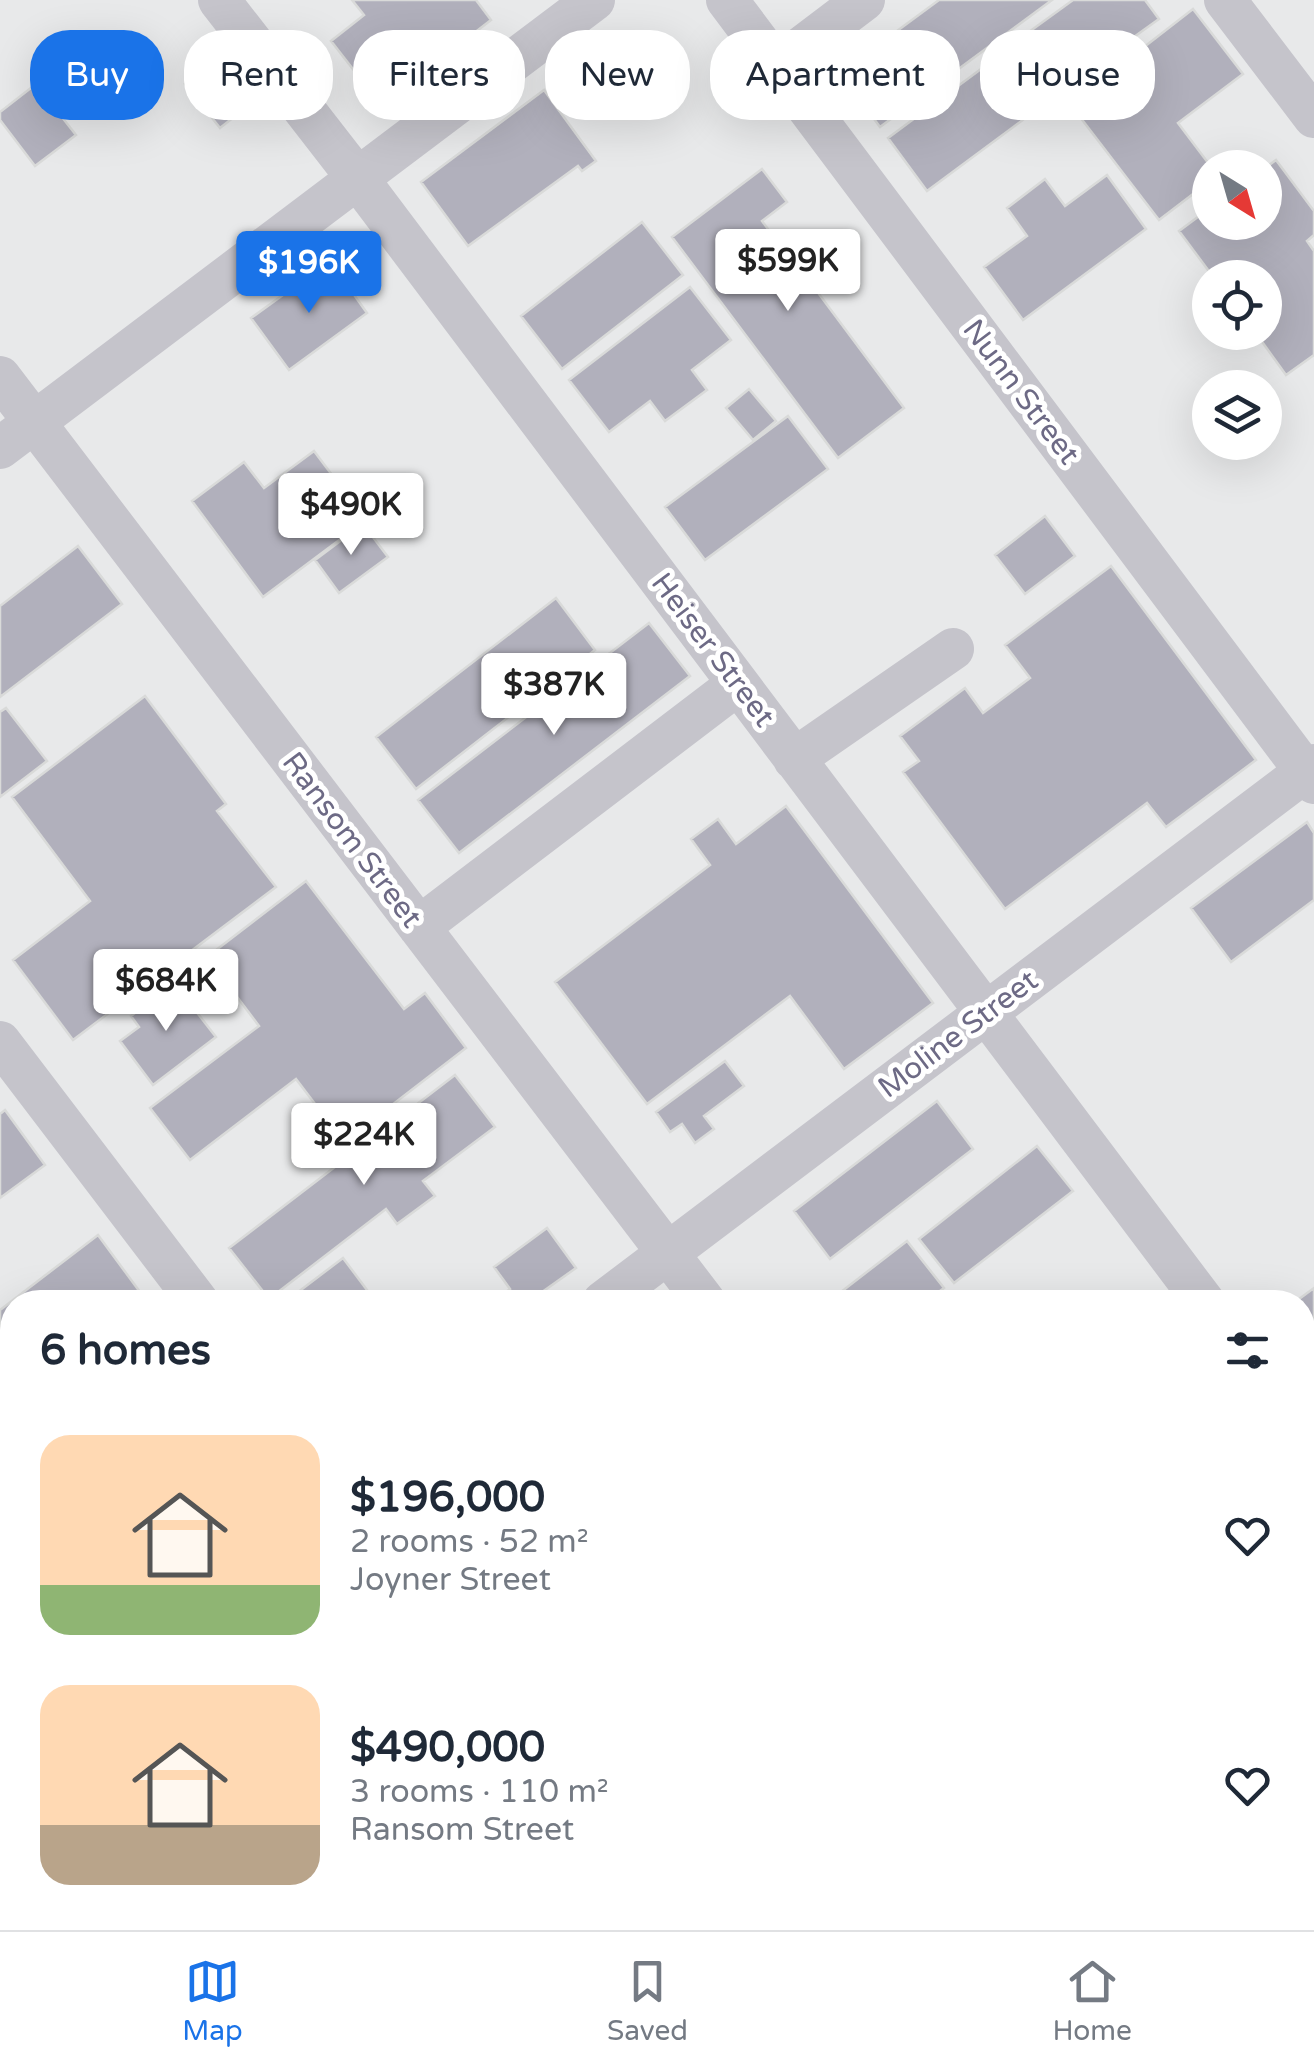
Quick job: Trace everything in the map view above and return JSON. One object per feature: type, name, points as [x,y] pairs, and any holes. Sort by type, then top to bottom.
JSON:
[{"type":"street","name":"Heiser Street","points":[[220,0],[1195,1290]]},
{"type":"street","points":[[0,448],[594,0]]},
{"type":"street","name":"Nunn Street","points":[[728,0],[750,30]]},
{"type":"street","points":[[824,30],[864,0]]},
{"type":"street","points":[[1225,0],[1314,116]]},
{"type":"street","name":"Nunn Street","points":[[818,120],[1311,773]]},
{"type":"street","name":"Ransom Street","points":[[0,378],[696,1290]]},
{"type":"street","points":[[794,758],[953,649]]},
{"type":"street","points":[[419,928],[738,684]]},
{"type":"street","name":"Moline Street","points":[[619,1290],[1311,773]]},
{"type":"street","points":[[0,1042],[189,1290]]},
{"type":"shaded area","points":[[0,0],[1314,0],[1314,1290],[0,1290]]},
{"type":"building","points":[[352,0],[476,0],[491,20],[478,30],[353,30],[353,69],[333,39],[364,15]]},
{"type":"building","points":[[939,0],[1052,0],[1011,30],[980,30],[980,53],[960,68],[960,30],[898,30]]},
{"type":"building","points":[[1073,0],[1145,0],[1159,19],[1144,30],[1032,30]]},
{"type":"building","points":[[1193,9],[1243,74],[1178,123],[1198,150],[1192,150],[1192,195],[1159,220],[1082,120],[1155,120],[1155,39]]},
{"type":"building","points":[[980,70],[980,120],[1023,120],[927,191],[888,138],[912,120],[960,120],[960,85]]},
{"type":"building","points":[[30,89],[30,120],[64,120],[76,135],[35,166],[0,120],[0,112]]},
{"type":"building","points":[[544,90],[545,120],[566,120],[596,161],[582,171],[578,166],[468,246],[421,182],[504,120],[525,120],[525,104]]},
{"type":"building","points":[[214,120],[230,120],[220,128]]},
{"type":"building","points":[[1282,168],[1314,211],[1314,235],[1307,241],[1314,251],[1314,355],[1286,375],[1268,350],[1282,350],[1282,260],[1201,260],[1179,231],[1192,221],[1192,240],[1282,240]]},
{"type":"building","points":[[762,169],[787,202],[762,221],[785,252],[806,236],[832,271],[813,286],[904,408],[838,458],[672,237]]},
{"type":"building","points":[[1107,175],[1146,229],[1023,320],[984,267],[1027,236],[1007,208],[1045,179],[1065,206]]},
{"type":"building","points":[[642,222],[683,275],[562,369],[521,316]]},
{"type":"building","points":[[330,261],[367,313],[289,370],[251,318]]},
{"type":"building","points":[[690,287],[731,340],[692,370],[707,390],[665,421],[650,401],[609,432],[569,380]]},
{"type":"building","points":[[749,389],[776,421],[753,440],[726,408]]},
{"type":"building","points":[[788,416],[828,469],[705,560],[665,507]]},
{"type":"building","points":[[314,451],[366,520],[263,597],[192,501],[244,462],[264,488]]},
{"type":"building","points":[[1045,516],[1075,556],[1025,594],[995,555]]},
{"type":"building","points":[[363,524],[388,557],[339,593],[315,560]]},
{"type":"building","points":[[78,546],[122,604],[0,697],[0,606]]},
{"type":"building","points":[[1111,566],[1256,760],[1166,827],[1147,803],[1005,909],[903,772],[919,761],[900,736],[965,688],[983,713],[1030,678],[1005,645]]},
{"type":"building","points":[[556,598],[595,650],[416,789],[376,737]]},
{"type":"building","points":[[649,623],[690,676],[459,853],[418,800]]},
{"type":"building","points":[[145,696],[226,804],[217,811],[276,887],[73,1040],[13,960],[90,901],[12,797]]},
{"type":"building","points":[[6,708],[47,761],[0,797],[0,712]]},
{"type":"building","points":[[786,806],[933,1003],[844,1069],[790,996],[647,1104],[555,982],[710,865],[691,839],[718,819],[736,844]]},
{"type":"building","points":[[1307,822],[1314,833],[1314,900],[1231,962],[1191,908]]},
{"type":"building","points":[[306,881],[404,1009],[425,993],[466,1048],[344,1142],[296,1079],[190,1160],[150,1108],[259,1026],[207,957]]},
{"type":"building","points":[[174,983],[216,1037],[153,1085],[120,1041],[139,1027],[131,1016]]},
{"type":"building","points":[[725,1061],[744,1086],[704,1116],[714,1129],[695,1143],[682,1124],[670,1132],[656,1112]]},
{"type":"building","points":[[455,1075],[495,1127],[423,1181],[435,1196],[397,1224],[386,1209],[281,1290],[262,1290],[229,1248]]},
{"type":"building","points":[[937,1101],[973,1149],[830,1259],[794,1211]]},
{"type":"building","points":[[5,1110],[45,1165],[0,1198],[0,1114]]},
{"type":"building","points":[[1037,1146],[1073,1191],[954,1283],[919,1239]]},
{"type":"building","points":[[547,1228],[576,1268],[545,1290],[509,1290],[494,1267]]},
{"type":"building","points":[[98,1235],[139,1290],[26,1290]]},
{"type":"building","points":[[907,1241],[944,1288],[941,1290],[844,1290]]},
{"type":"building","points":[[343,1258],[367,1290],[301,1290]]}]
